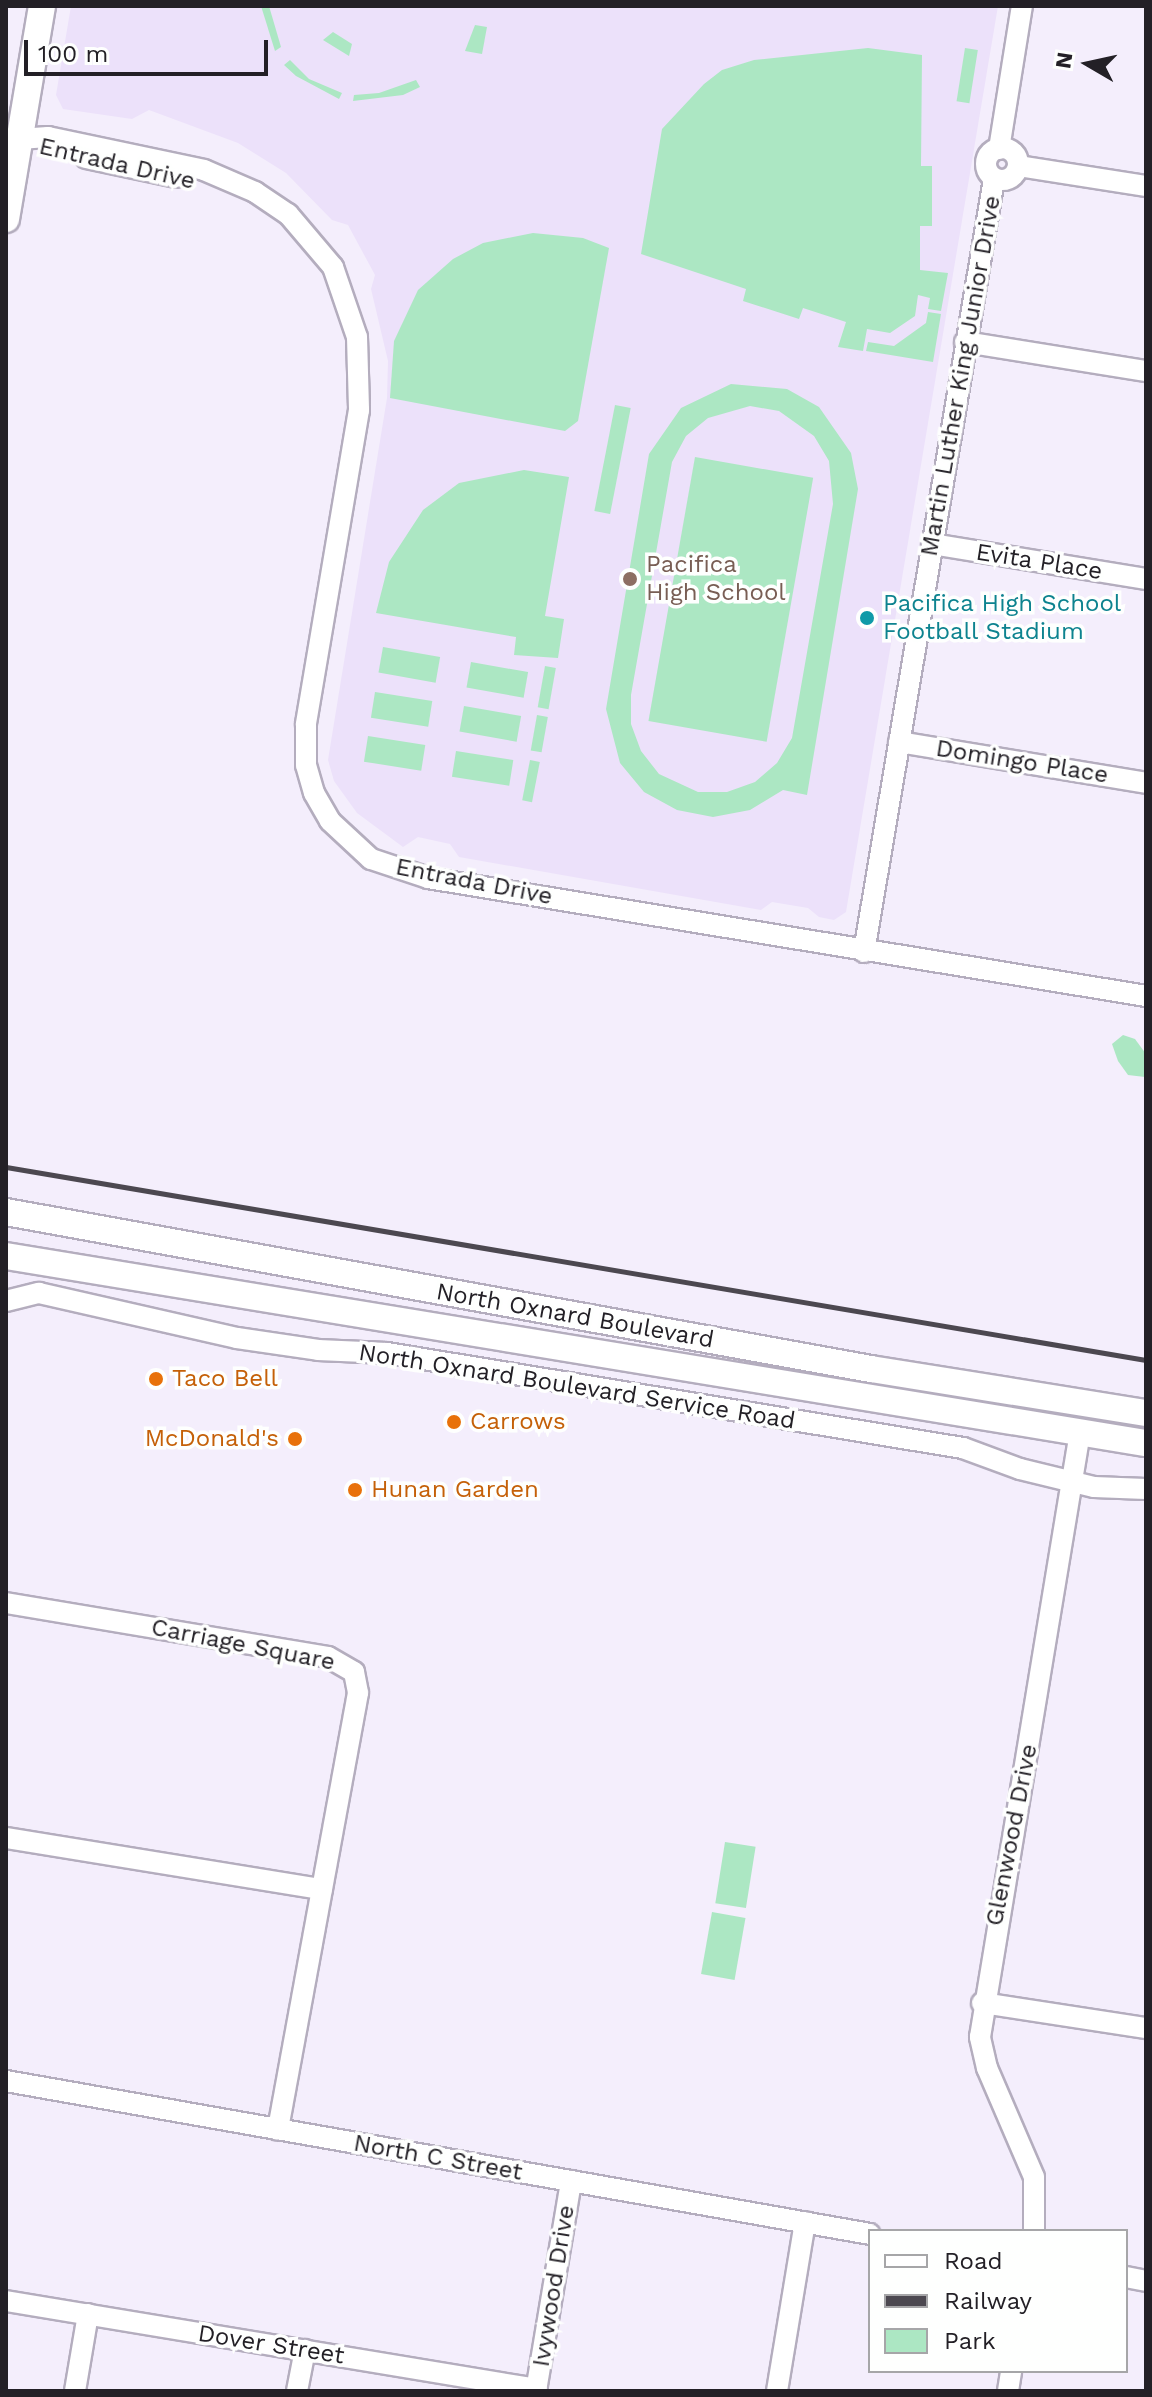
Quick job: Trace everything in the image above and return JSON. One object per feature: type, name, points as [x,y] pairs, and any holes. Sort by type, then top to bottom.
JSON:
[{"type":"main road","points":[[6,219],[12,137],[42,6]]},
{"type":"main road","name":"North Oxnard Boulevard","points":[[6,1212],[312,1269],[1141,1412]]},
{"type":"main road","name":"North Oxnard Boulevard","points":[[6,1256],[1146,1443]]},
{"type":"main road","points":[[276,1301],[312,1269]]},
{"type":"main road","points":[[984,1386],[1000,1406],[1052,1413],[1080,1432],[1099,1424],[1118,1425],[1141,1412]]},
{"type":"street","points":[[1018,166],[1009,179],[994,179],[987,159],[999,149],[1022,6]]},
{"type":"street","name":"Entrada Drive","points":[[12,137],[48,137],[204,170],[255,192],[288,214],[333,267],[357,337],[359,410],[306,725],[306,765],[314,793],[330,821],[371,859],[413,875],[864,952],[1146,996]]},
{"type":"street","points":[[999,149],[1013,152],[1018,166]]},
{"type":"street","points":[[1018,166],[1146,186]]},
{"type":"street","name":"Martin Luther King Junior Drive","points":[[864,952],[994,179]]},
{"type":"street","points":[[965,342],[1146,371]]},
{"type":"street","name":"Evita Place","points":[[932,544],[1146,579]]},
{"type":"street","name":"Domingo Place","points":[[899,742],[1146,783]]},
{"type":"street","name":"North Oxnard Boulevard Service Road","points":[[6,1301],[39,1293],[289,1346],[387,1353],[963,1448],[1020,1469],[1111,1490],[1146,1489]]},
{"type":"street","name":"Glenwood Drive","points":[[1034,2229],[1034,2177],[987,2068],[980,2037],[982,2003],[1080,1432]]},
{"type":"street","name":"Carriage Square","points":[[6,1603],[328,1657],[350,1668],[358,1693],[278,2130]]},
{"type":"street","points":[[6,1838],[322,1889]]},
{"type":"street","points":[[982,2003],[1146,2028]]},
{"type":"street","name":"North C Street","points":[[6,2081],[868,2234]]},
{"type":"street","name":"Ivywood Drive","points":[[536,2390],[571,2181]]},
{"type":"street","points":[[777,2391],[805,2222]]},
{"type":"street","name":"Dover Street","points":[[6,2301],[536,2390]]},
{"type":"street","points":[[75,2391],[88,2314]]},
{"type":"street","points":[[297,2391],[305,2350]]},
{"type":"shaded area","name":"Pacifica High School","points":[[71,6],[998,6],[846,912],[834,920],[819,917],[808,908],[772,902],[761,910],[459,857],[450,844],[418,837],[403,847],[357,813],[334,781],[328,760],[387,398],[388,361],[371,289],[375,275],[348,225],[332,220],[286,173],[238,143],[149,110],[132,119],[63,109],[56,95]]},
{"type":"green space","points":[[261,6],[269,6],[281,47],[275,51]]},
{"type":"green space","points":[[475,25],[487,27],[482,54],[465,51]]},
{"type":"green space","points":[[333,32],[352,44],[349,56],[323,40]]},
{"type":"green space","points":[[868,48],[922,55],[921,166],[932,166],[932,226],[920,226],[920,270],[948,273],[941,311],[928,309],[930,298],[918,295],[915,316],[890,333],[867,329],[863,351],[838,347],[846,322],[803,308],[799,319],[743,301],[746,289],[641,254],[662,129],[704,84],[722,70],[754,60]]},
{"type":"green space","points":[[965,48],[978,50],[969,103],[957,101]]},
{"type":"green space","points":[[290,60],[309,79],[342,93],[339,99],[296,76],[284,65]]},
{"type":"green space","points":[[416,80],[420,87],[403,95],[353,101],[354,95],[379,93]]},
{"type":"green space","points":[[533,233],[583,238],[609,248],[578,421],[565,431],[390,398],[394,341],[418,290],[453,259],[483,243]]},
{"type":"green space","points":[[928,312],[941,314],[933,362],[866,351],[868,342],[894,346],[926,323]]},
{"type":"green space","points":[[731,384],[787,389],[819,407],[851,453],[858,489],[807,795],[783,790],[750,810],[713,817],[677,810],[644,792],[620,763],[606,709],[649,454],[681,408]],"holes":[[[750,406],[779,411],[814,436],[829,461],[833,504],[792,738],[777,763],[755,782],[727,792],[698,792],[659,774],[641,751],[631,724],[631,695],[672,462],[686,436],[708,418]]]},
{"type":"green space","points":[[615,405],[631,408],[610,514],[594,511]]},
{"type":"green space","points":[[695,457],[813,478],[767,742],[648,721]]},
{"type":"green space","points":[[524,470],[569,477],[545,616],[564,619],[558,658],[514,655],[516,637],[376,613],[389,562],[423,510],[459,483]]},
{"type":"green space","points":[[383,647],[440,657],[436,683],[378,673]]},
{"type":"green space","points":[[471,662],[528,672],[524,698],[466,688]]},
{"type":"green space","points":[[545,666],[556,668],[549,709],[538,707]]},
{"type":"green space","points":[[375,692],[432,701],[428,727],[371,718]]},
{"type":"green space","points":[[464,706],[521,716],[517,742],[459,732]]},
{"type":"green space","points":[[537,715],[548,717],[542,752],[531,750]]},
{"type":"green space","points":[[368,736],[425,745],[421,771],[364,762]]},
{"type":"green space","points":[[456,751],[513,760],[509,786],[452,777]]},
{"type":"green space","points":[[530,760],[540,762],[532,802],[522,800]]},
{"type":"green space","points":[[1123,1035],[1135,1039],[1146,1054],[1145,1077],[1128,1075],[1118,1061],[1112,1044]]},
{"type":"green space","points":[[725,1842],[756,1847],[746,1908],[715,1903]]},
{"type":"green space","points":[[712,1912],[745,1918],[735,1980],[701,1974]]},
{"type":"railway","points":[[6,1167],[1146,1360]]},
{"type":"place","name":"Pacifica High School","points":[[630,579]]},
{"type":"place","name":"Pacifica High School Football Stadium","points":[[867,618]]},
{"type":"place","name":"Taco Bell","points":[[156,1379]]},
{"type":"place","name":"Carrows","points":[[454,1422]]},
{"type":"place","name":"McDonald's","points":[[295,1439]]},
{"type":"place","name":"Hunan Garden","points":[[355,1490]]}]
